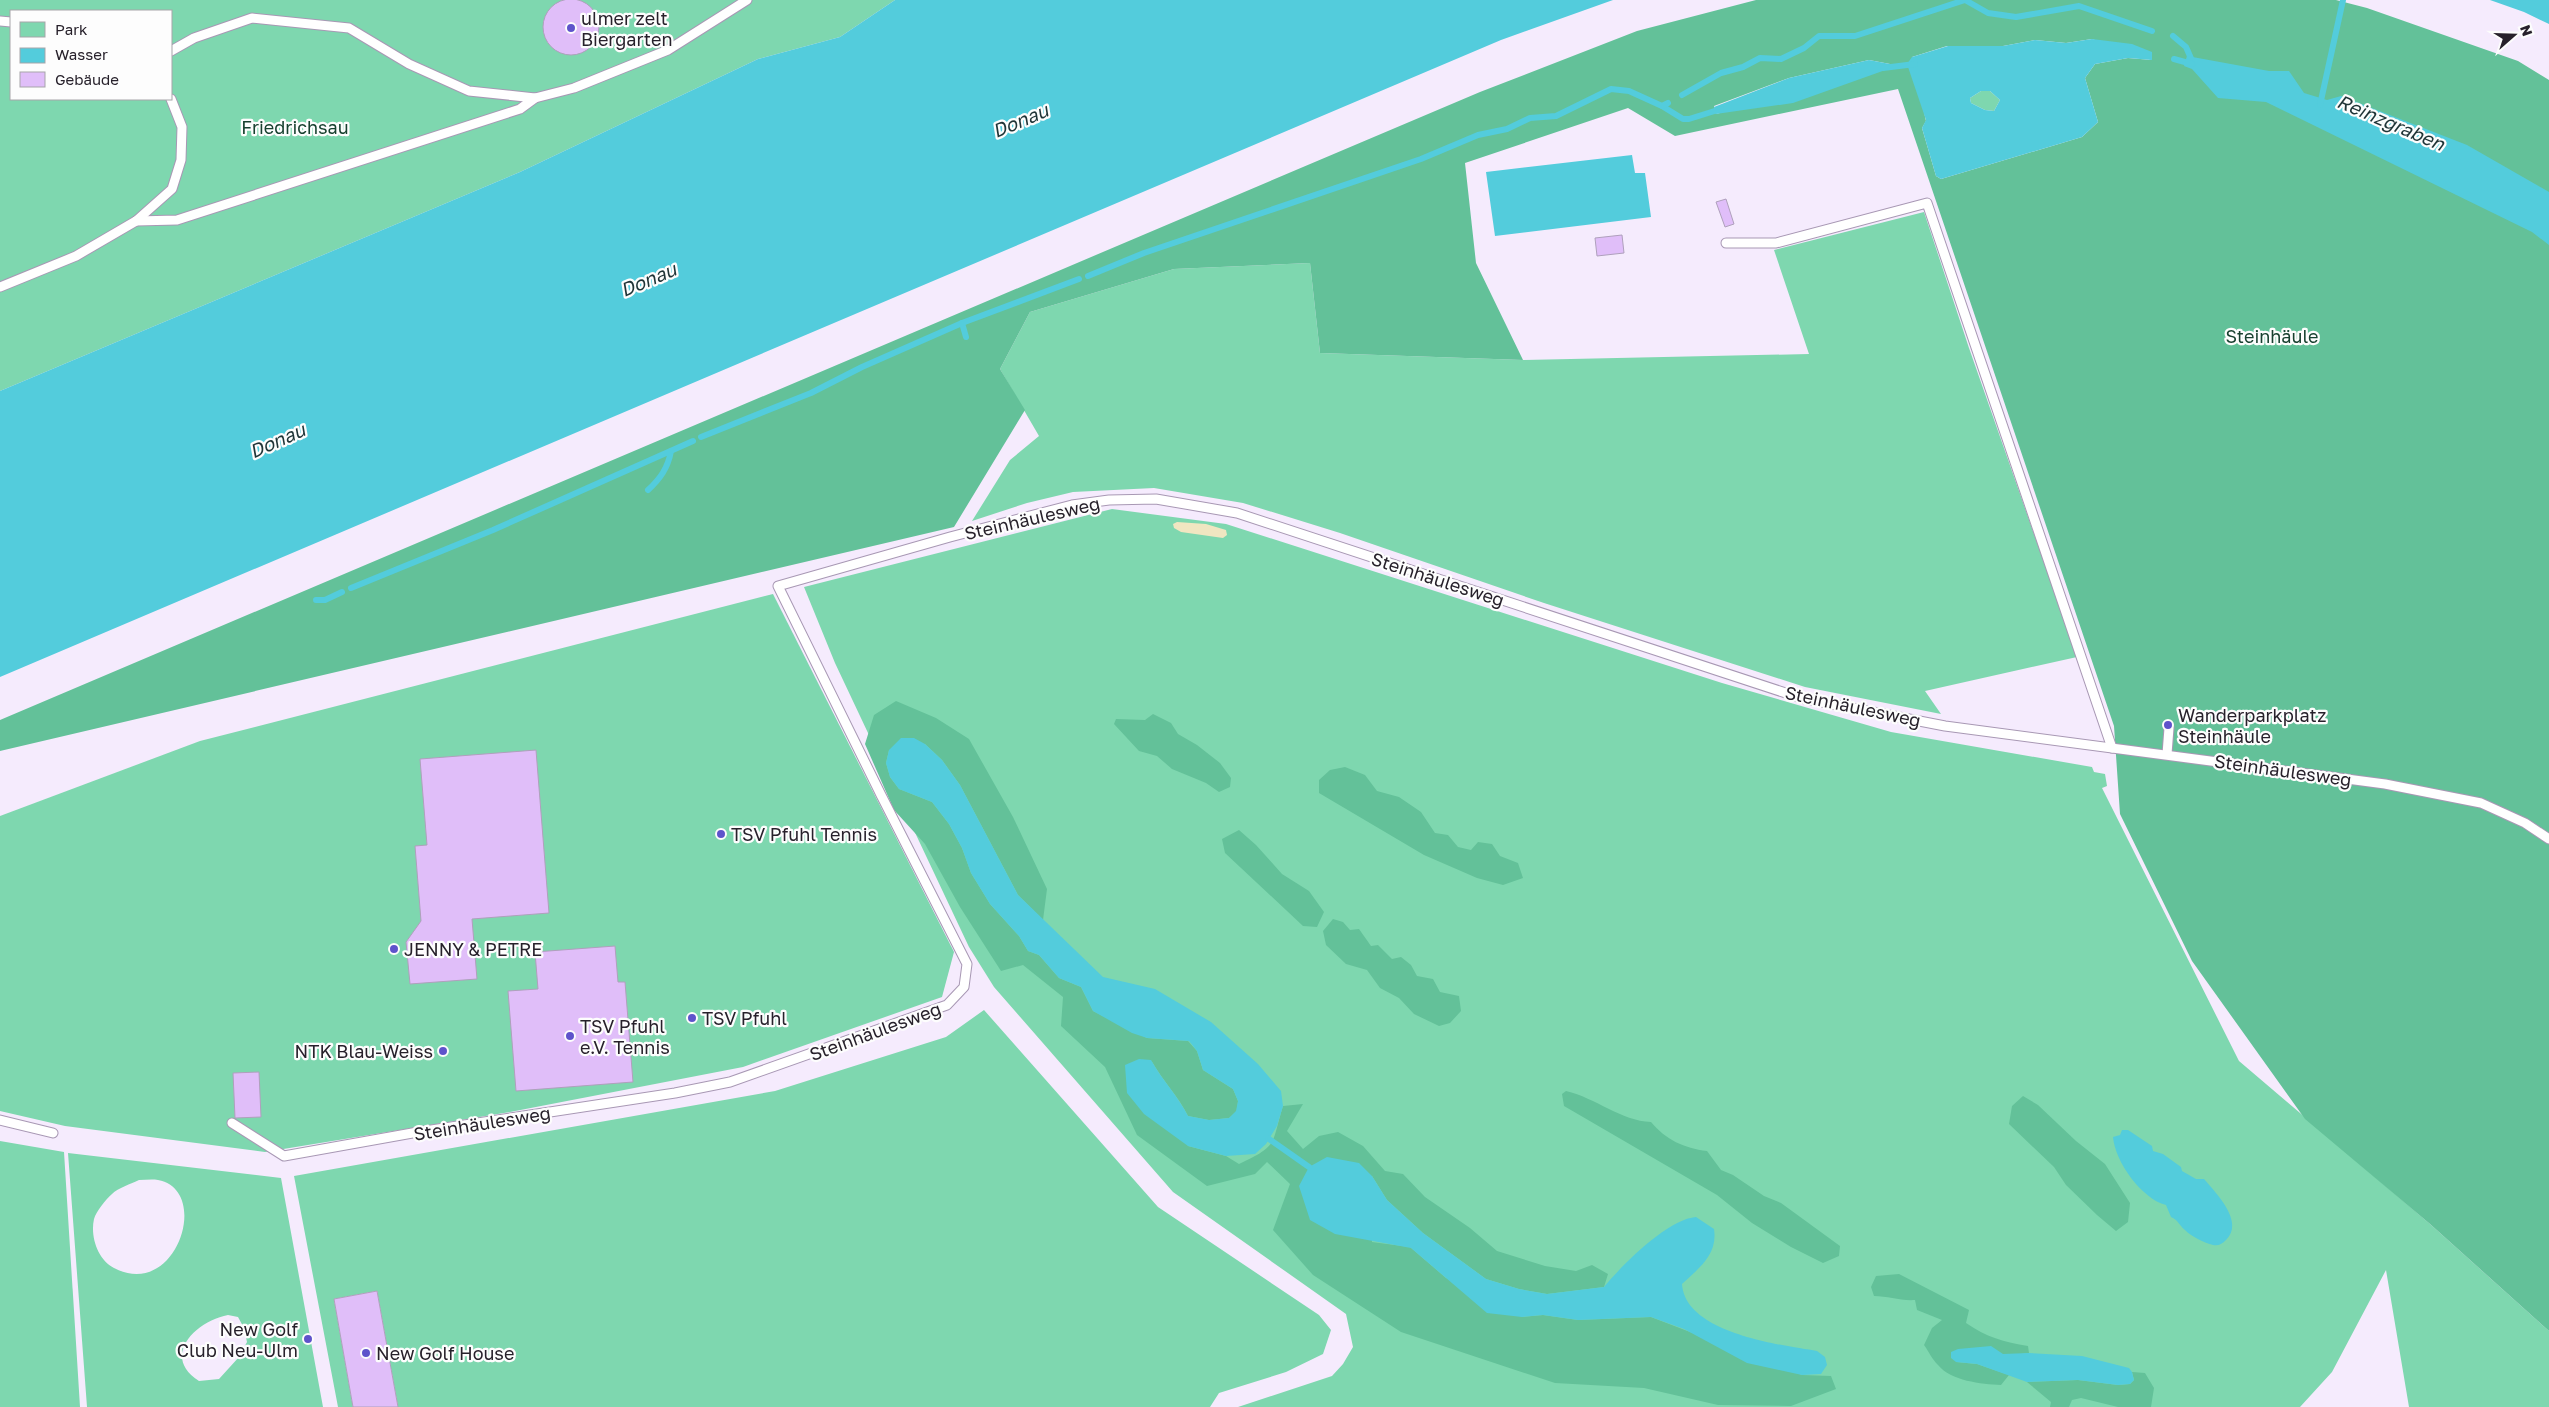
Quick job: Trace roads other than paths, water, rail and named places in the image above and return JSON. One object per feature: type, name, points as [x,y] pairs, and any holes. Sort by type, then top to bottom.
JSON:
[{"type":"lane","points":[[172,50],[194,38],[252,18],[349,28],[409,64],[469,91],[535,98],[574,88],[668,50],[746,0]]},
{"type":"lane","points":[[136,221],[177,220],[520,109],[535,98]]},
{"type":"lane","points":[[0,288],[76,256],[136,221],[172,189],[180,160],[182,127],[171,100]]},
{"type":"lane","points":[[1726,243],[1776,243],[1927,203],[2112,748]]},
{"type":"lane","name":"Steinhäulesweg","points":[[232,1123],[284,1156],[418,1132],[675,1093],[730,1082],[947,1005],[964,987],[968,964],[880,794],[778,586],[950,536],[1072,505],[1109,500],[1156,499],[1237,513],[1801,698],[1945,726],[2386,784],[2481,803],[2525,823],[2549,839]]},
{"type":"lane","points":[[2167,754],[2169,728]]},
{"type":"lane","points":[[0,1120],[53,1133]]},
{"type":"water","name":"Donau","points":[[895,0],[1613,0],[1501,40],[0,677],[0,391],[520,172],[758,59],[840,37]]},
{"type":"water","points":[[2490,0],[2549,0],[2549,24],[2524,12]]},
{"type":"water","points":[[2092,39],[2132,44],[2152,52],[2152,60],[2128,58],[2095,64],[2085,78],[2098,122],[2082,137],[1941,179],[1936,176],[1922,128],[1926,120],[1907,64],[1912,57],[1948,46],[2003,46],[2035,40],[2066,43]],"holes":[[[1981,91],[1990,91],[2000,100],[1994,111],[1985,110],[1971,103],[1970,98]]]},
{"type":"water","points":[[2187,56],[2269,71],[2289,71],[2304,93],[2327,100],[2341,96],[2467,145],[2549,192],[2549,245],[2532,232],[2266,102],[2218,98],[2192,69],[2184,66]]},
{"type":"water","points":[[1869,60],[1890,64],[1891,68],[1793,103],[1716,114],[1714,107],[1789,78]]},
{"type":"water","points":[[1632,155],[1635,173],[1645,173],[1651,217],[1495,236],[1486,172]]},
{"type":"water","points":[[901,738],[914,738],[925,744],[942,760],[960,785],[1018,895],[1103,977],[1155,989],[1211,1022],[1258,1064],[1281,1091],[1283,1106],[1277,1126],[1266,1144],[1255,1154],[1226,1156],[1188,1146],[1144,1114],[1127,1093],[1125,1065],[1139,1059],[1151,1060],[1188,1116],[1209,1120],[1229,1118],[1236,1111],[1238,1101],[1233,1089],[1203,1070],[1197,1051],[1189,1041],[1147,1038],[1132,1033],[1093,1011],[1081,987],[1059,978],[1039,955],[1028,951],[1019,936],[990,904],[971,873],[962,848],[949,824],[932,802],[899,789],[890,777],[886,763],[889,750]]},
{"type":"water","points":[[2122,1130],[2128,1130],[2152,1146],[2153,1151],[2163,1154],[2181,1167],[2182,1171],[2196,1179],[2204,1179],[2231,1216],[2231,1233],[2222,1244],[2213,1245],[2190,1235],[2171,1217],[2166,1205],[2148,1195],[2131,1178],[2119,1157],[2113,1137],[2120,1135]]},
{"type":"water","points":[[1327,1157],[1359,1163],[1372,1176],[1387,1200],[1423,1233],[1486,1279],[1519,1289],[1547,1294],[1604,1287],[1622,1267],[1659,1234],[1685,1220],[1696,1217],[1714,1229],[1714,1238],[1713,1246],[1706,1260],[1682,1284],[1687,1301],[1699,1314],[1716,1325],[1737,1334],[1759,1340],[1817,1351],[1825,1357],[1827,1365],[1821,1374],[1802,1375],[1747,1363],[1684,1329],[1651,1317],[1578,1320],[1543,1315],[1522,1317],[1487,1313],[1411,1248],[1335,1234],[1310,1220],[1299,1186],[1309,1167]]},
{"type":"water","points":[[1991,1346],[2003,1354],[2029,1353],[2082,1356],[2129,1368],[2134,1380],[2130,1384],[2118,1385],[2078,1380],[2027,1382],[1977,1364],[1956,1362],[1951,1358],[1951,1352],[1958,1349]]},
{"type":"waterway","points":[[1682,95],[1721,73],[1743,67],[1760,58],[1781,59],[1804,48],[1819,36],[1855,36],[1965,0],[1988,13],[2016,17],[2079,6],[2152,31]]},
{"type":"waterway","name":"Reinzgraben","points":[[2320,105],[2343,0]]},
{"type":"waterway","points":[[2173,36],[2186,47],[2193,63]]},
{"type":"waterway","points":[[2174,59],[2192,64]]},
{"type":"waterway","points":[[1883,68],[1915,64]]},
{"type":"waterway","points":[[1088,276],[1144,253],[1421,159],[1478,135],[1507,129],[1530,118],[1556,116],[1611,89],[1629,91],[1662,106],[1668,103]]},
{"type":"waterway","points":[[1662,106],[1683,119],[1689,119],[1721,109]]},
{"type":"waterway","points":[[701,437],[811,393],[862,367],[962,323],[1079,279]]},
{"type":"waterway","points":[[962,323],[966,337]]},
{"type":"waterway","points":[[351,588],[493,530],[693,441]]},
{"type":"waterway","points":[[648,490],[663,473],[671,451]]},
{"type":"waterway","points":[[316,600],[325,600],[342,592]]},
{"type":"waterway","points":[[1269,1139],[1309,1167]]},
{"type":"place","name":"ulmer zelt Biergarten","points":[[571,28]]},
{"type":"place","name":"Wanderparkplatz Steinhäule","points":[[2168,725]]},
{"type":"place","name":"TSV Pfuhl Tennis","points":[[721,834]]},
{"type":"place","name":"JENNY & PETRE","points":[[394,949]]},
{"type":"place","name":"TSV Pfuhl","points":[[692,1018]]},
{"type":"place","name":"TSV Pfuhl e.V. Tennis","points":[[570,1036]]},
{"type":"place","name":"NTK Blau-Weiss","points":[[443,1051]]},
{"type":"place","name":"New Golf Club Neu-Ulm","points":[[308,1339]]},
{"type":"place","name":"New Golf House","points":[[366,1353]]},
{"type":"park label","name":"Friedrichsau","points":[[295,127]]},
{"type":"park label","name":"Steinhäule","points":[[2272,336]]}]
